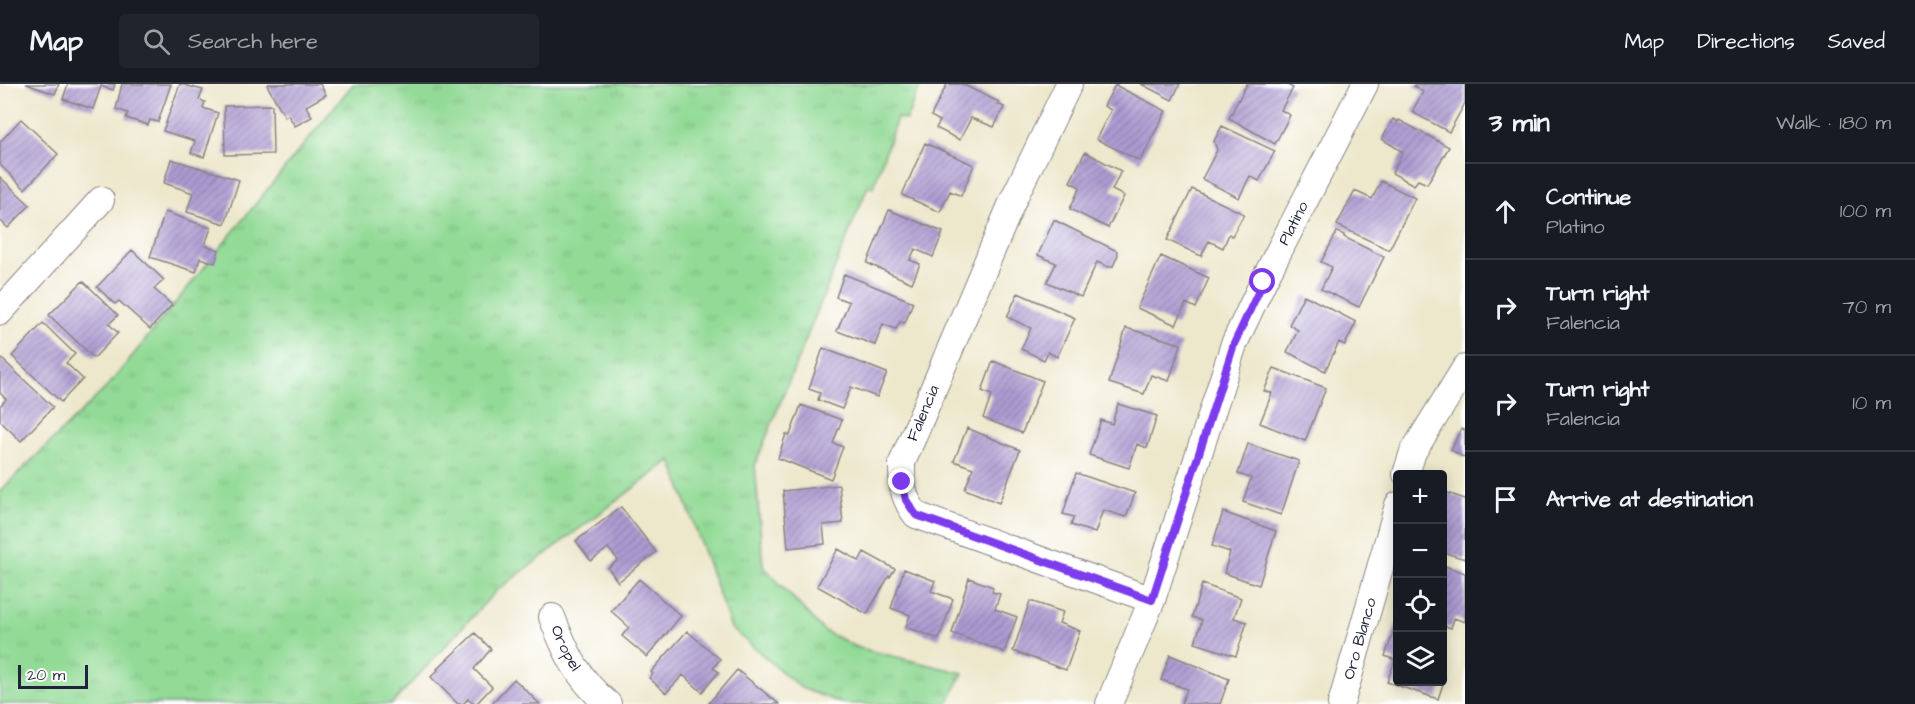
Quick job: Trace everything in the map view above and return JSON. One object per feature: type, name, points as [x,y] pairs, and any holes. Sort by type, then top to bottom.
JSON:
[{"type":"street","name":"Falencia","points":[[1069,84],[1014,198],[902,463],[902,482],[906,500],[916,515],[1152,600]]},
{"type":"street","name":"Platino","points":[[1109,704],[1152,600],[1234,344],[1268,272],[1365,84]]},
{"type":"street","points":[[4,300],[101,200]]},
{"type":"street","points":[[1407,470],[1413,452],[1465,368]]},
{"type":"street","name":"Oro Blanco","points":[[1341,704],[1393,522]]},
{"type":"street","name":"Oropel","points":[[552,616],[567,654],[592,691],[608,704]]},
{"type":"green space","points":[[353,84],[921,84],[906,120],[897,118],[873,188],[868,186],[755,465],[763,566],[824,631],[859,648],[963,673],[947,704],[844,704],[801,688],[731,628],[671,460],[495,592],[392,704],[0,704],[0,491],[108,386]]},
{"type":"building","points":[[26,84],[59,84],[55,94]]},
{"type":"building","points":[[68,84],[115,84],[113,90],[101,86],[93,109],[63,99]]},
{"type":"building","points":[[122,84],[171,84],[158,122],[150,120],[148,125],[126,118],[128,113],[116,109]]},
{"type":"building","points":[[180,84],[203,90],[199,100],[205,102],[203,108],[218,113],[204,157],[191,153],[195,141],[163,131]]},
{"type":"building","points":[[320,84],[326,95],[306,106],[312,117],[295,126],[288,115],[285,117],[267,85]]},
{"type":"building","points":[[947,84],[962,84],[999,102],[998,104],[1004,107],[994,127],[971,118],[960,140],[936,128],[940,121],[931,116]]},
{"type":"building","points":[[1141,84],[1180,84],[1172,100]]},
{"type":"building","points":[[1247,84],[1286,84],[1293,88],[1281,110],[1290,115],[1275,144],[1229,118]]},
{"type":"building","points":[[1415,84],[1465,84],[1465,103],[1449,132],[1412,112],[1423,92],[1414,86]]},
{"type":"building","points":[[1115,85],[1166,111],[1140,161],[1096,139],[1111,110],[1104,106]]},
{"type":"building","points":[[272,105],[273,154],[225,155],[224,106]]},
{"type":"building","points":[[21,119],[58,154],[25,189],[0,165],[0,142]]},
{"type":"building","points":[[1393,119],[1449,147],[1427,184],[1418,180],[1414,185],[1392,173],[1403,152],[1382,139]]},
{"type":"building","points":[[1222,126],[1275,151],[1259,181],[1250,176],[1239,198],[1202,179],[1217,150],[1214,141]]},
{"type":"building","points":[[925,143],[974,165],[961,196],[950,191],[940,212],[902,195]]},
{"type":"building","points":[[1085,152],[1121,171],[1112,190],[1124,196],[1108,228],[1070,209],[1080,187],[1070,182]]},
{"type":"building","points":[[171,159],[239,180],[225,224],[187,212],[193,193],[164,183]]},
{"type":"building","points":[[0,177],[30,205],[8,228],[0,220]]},
{"type":"building","points":[[1381,181],[1415,198],[1389,250],[1337,225],[1355,191],[1372,199]]},
{"type":"building","points":[[1192,189],[1244,214],[1232,236],[1229,234],[1223,248],[1209,241],[1201,256],[1167,240]]},
{"type":"building","points":[[889,210],[943,232],[933,257],[915,249],[910,260],[920,264],[912,283],[867,263]]},
{"type":"building","points":[[165,212],[211,228],[205,245],[219,250],[215,263],[200,258],[196,272],[150,257]]},
{"type":"building","points":[[1054,220],[1117,251],[1118,255],[1113,266],[1108,267],[1097,262],[1081,297],[1047,282],[1056,263],[1038,255]]},
{"type":"building","points":[[1337,232],[1384,257],[1359,307],[1321,289],[1332,267],[1321,262]]},
{"type":"building","points":[[132,250],[164,280],[154,289],[172,305],[150,329],[119,301],[115,304],[97,287]]},
{"type":"building","points":[[1161,256],[1209,278],[1196,308],[1186,303],[1176,325],[1137,308]]},
{"type":"building","points":[[844,274],[913,302],[905,323],[900,322],[896,329],[883,324],[875,345],[837,331],[849,302],[836,297]]},
{"type":"building","points":[[83,281],[118,315],[109,324],[118,333],[94,358],[49,315]]},
{"type":"building","points":[[1018,293],[1075,318],[1057,357],[1048,352],[1044,360],[1021,349],[1031,328],[1007,317]]},
{"type":"building","points":[[1304,295],[1356,322],[1345,345],[1339,342],[1325,371],[1287,352],[1298,330],[1289,325]]},
{"type":"building","points":[[43,323],[75,354],[66,363],[83,379],[61,402],[12,356]]},
{"type":"building","points":[[1126,328],[1181,344],[1169,381],[1151,375],[1144,394],[1109,383]]},
{"type":"building","points":[[823,348],[887,373],[877,397],[851,387],[842,409],[818,400],[820,393],[809,389]]},
{"type":"building","points":[[2,359],[53,407],[21,441],[0,421],[0,406],[6,399],[0,393],[0,361]]},
{"type":"building","points":[[993,361],[1043,381],[1022,433],[983,418],[992,395],[982,391]]},
{"type":"building","points":[[1274,368],[1326,388],[1305,441],[1260,423],[1272,393],[1264,391]]},
{"type":"building","points":[[1118,404],[1157,416],[1147,448],[1137,444],[1129,468],[1089,455],[1101,420],[1112,424]]},
{"type":"building","points":[[801,405],[842,420],[833,443],[843,447],[831,479],[778,458],[786,434],[790,435]]},
{"type":"building","points":[[967,428],[1020,450],[999,503],[965,489],[973,468],[954,461]]},
{"type":"building","points":[[1461,429],[1465,430],[1465,458],[1451,450]]},
{"type":"building","points":[[1248,444],[1299,461],[1281,515],[1243,502],[1251,478],[1238,474]]},
{"type":"building","points":[[1076,473],[1135,493],[1126,517],[1103,510],[1095,533],[1071,525],[1074,517],[1063,514]]},
{"type":"building","points":[[839,485],[843,523],[823,525],[825,544],[788,548],[783,491]]},
{"type":"building","points":[[1447,493],[1465,499],[1465,559],[1447,554]]},
{"type":"building","points":[[621,507],[656,552],[618,582],[608,568],[618,560],[608,548],[591,561],[576,541]]},
{"type":"building","points":[[1223,512],[1276,531],[1259,585],[1224,573],[1230,552],[1212,546]]},
{"type":"building","points":[[838,549],[859,561],[864,552],[895,569],[867,614],[817,586]]},
{"type":"building","points":[[1447,567],[1465,573],[1465,622],[1454,618],[1451,628],[1447,627]]},
{"type":"building","points":[[904,569],[935,581],[931,591],[953,599],[939,639],[906,627],[910,615],[891,608]]},
{"type":"building","points":[[969,578],[993,587],[992,592],[1000,594],[995,609],[1017,617],[1004,652],[952,633]]},
{"type":"building","points":[[639,579],[681,616],[647,657],[622,636],[629,627],[611,611]]},
{"type":"building","points":[[1202,584],[1241,598],[1234,618],[1247,622],[1236,656],[1195,643],[1202,620],[1192,617]]},
{"type":"building","points":[[1030,601],[1063,612],[1059,623],[1080,631],[1066,670],[1013,651]]},
{"type":"building","points":[[687,631],[720,659],[713,668],[719,672],[702,692],[683,675],[666,693],[649,678],[653,674],[651,672]]},
{"type":"building","points":[[475,633],[491,649],[474,669],[492,687],[476,704],[468,699],[463,704],[458,704],[431,677]]},
{"type":"building","points":[[1393,633],[1393,659],[1385,656]]},
{"type":"building","points":[[1170,655],[1229,679],[1220,704],[1181,704],[1187,689],[1161,680]]},
{"type":"building","points":[[1393,666],[1393,684],[1387,682]]},
{"type":"building","points":[[737,670],[779,704],[708,704]]},
{"type":"building","points":[[514,679],[540,704],[491,704]]},
{"type":"building","points":[[1399,686],[1442,686],[1438,699]]},
{"type":"route","points":[[902,482],[906,500],[916,515],[1152,600],[1234,344],[1263,282]]}]
